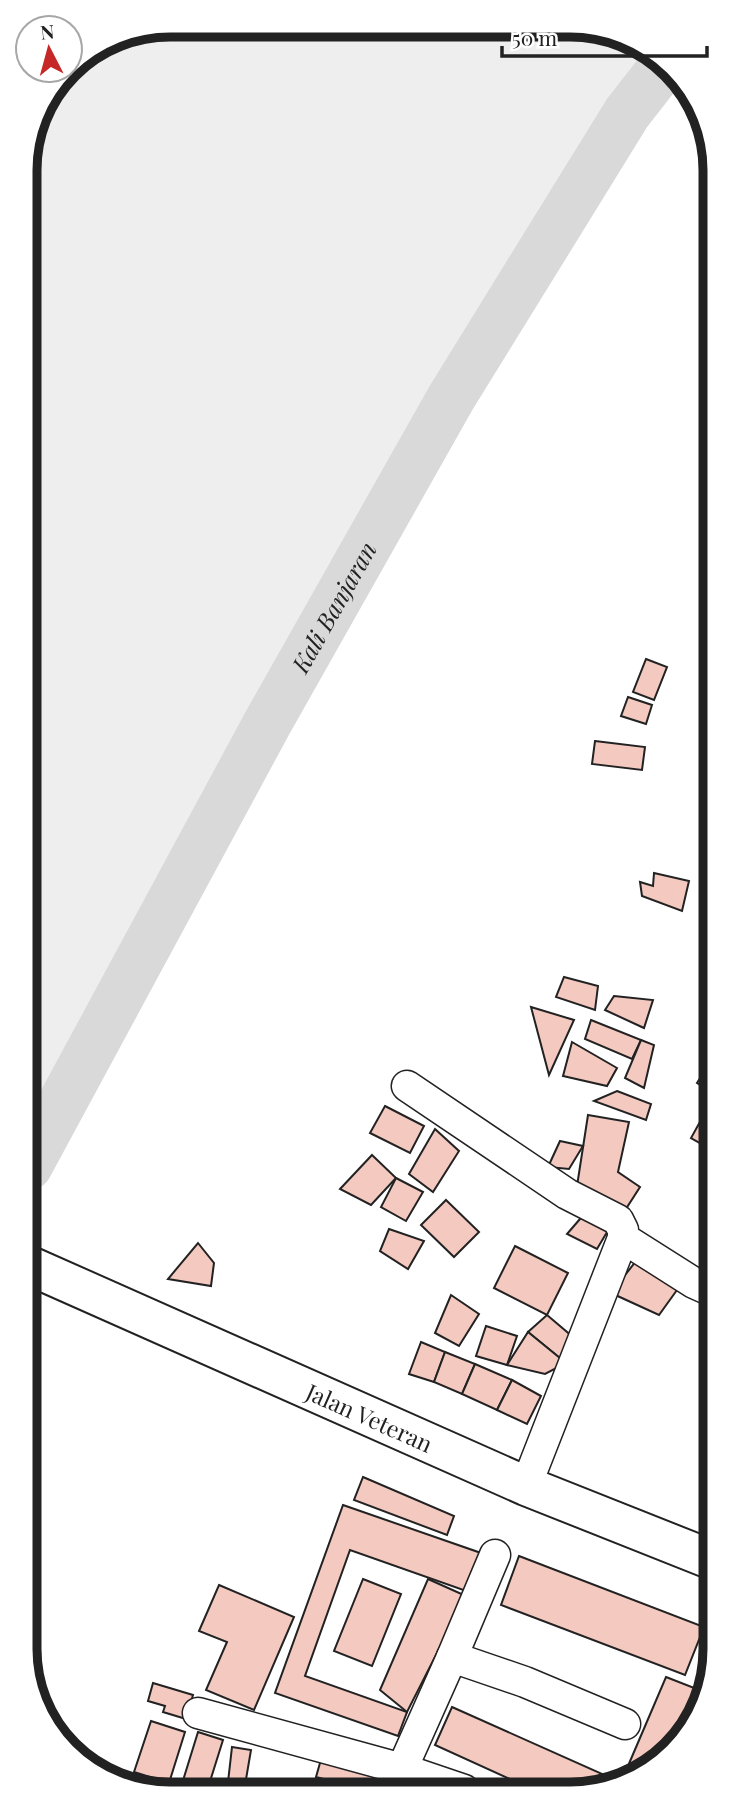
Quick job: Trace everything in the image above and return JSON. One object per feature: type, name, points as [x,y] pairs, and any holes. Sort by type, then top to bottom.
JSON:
[{"type":"highway","name":"Jalan Veteran","points":[[37,1269],[526,1486],[703,1556]]},
{"type":"street","points":[[407,1086],[567,1194],[618,1220],[623,1230],[623,1238],[526,1486]]},
{"type":"street","points":[[623,1238],[703,1287]]},
{"type":"street","points":[[402,1769],[495,1555]]},
{"type":"street","points":[[452,1657],[525,1682],[625,1724]]},
{"type":"street","points":[[198,1713],[440,1782]]},
{"type":"shaded area","points":[[161,37],[579,37],[621,47],[651,64],[659,72],[627,113],[451,398],[268,722],[37,1149],[37,161],[41,136],[50,111],[64,89],[68,84],[84,84],[84,68],[103,55],[127,44]]},
{"type":"building","points":[[646,659],[667,667],[654,700],[633,692]]},
{"type":"building","points":[[628,697],[652,705],[646,724],[621,716]]},
{"type":"building","points":[[595,741],[645,747],[642,770],[592,764]]},
{"type":"building","points":[[654,873],[689,881],[682,911],[642,896],[640,882],[653,886]]},
{"type":"building","points":[[564,977],[598,986],[595,1010],[556,997]]},
{"type":"building","points":[[614,996],[653,1000],[644,1028],[605,1010]]},
{"type":"building","points":[[531,1007],[574,1020],[549,1075]]},
{"type":"building","points":[[591,1020],[641,1040],[632,1059],[585,1039]]},
{"type":"building","points":[[641,1040],[654,1045],[644,1088],[625,1078]]},
{"type":"building","points":[[572,1042],[617,1068],[607,1086],[563,1076]]},
{"type":"building","points":[[703,1074],[703,1087],[697,1083]]},
{"type":"building","points":[[617,1091],[651,1104],[646,1120],[594,1101]]},
{"type":"building","points":[[385,1106],[424,1126],[410,1153],[370,1133]]},
{"type":"building","points":[[588,1115],[629,1122],[618,1172],[640,1187],[622,1215],[577,1186]]},
{"type":"building","points":[[703,1116],[703,1145],[691,1138]]},
{"type":"building","points":[[435,1129],[459,1151],[433,1192],[409,1174]]},
{"type":"building","points":[[560,1141],[583,1146],[569,1169],[548,1167]]},
{"type":"building","points":[[372,1155],[396,1178],[371,1205],[340,1189]]},
{"type":"building","points":[[396,1178],[423,1192],[406,1221],[381,1207]]},
{"type":"building","points":[[446,1200],[479,1232],[454,1257],[421,1225]]},
{"type":"building","points":[[586,1212],[613,1222],[597,1249],[567,1234]]},
{"type":"building","points":[[389,1229],[424,1241],[408,1269],[380,1251]]},
{"type":"building","points":[[198,1243],[214,1263],[211,1286],[168,1279]]},
{"type":"building","points":[[515,1246],[568,1273],[547,1315],[494,1288]]},
{"type":"building","points":[[640,1256],[677,1290],[659,1315],[611,1293]]},
{"type":"building","points":[[451,1295],[479,1314],[459,1346],[435,1333]]},
{"type":"building","points":[[547,1315],[580,1343],[566,1363],[528,1332]]},
{"type":"building","points":[[486,1326],[517,1336],[507,1365],[476,1356]]},
{"type":"building","points":[[528,1332],[566,1363],[545,1374],[507,1365]]},
{"type":"building","points":[[421,1342],[445,1352],[434,1382],[409,1374]]},
{"type":"building","points":[[445,1352],[475,1364],[462,1394],[434,1382]]},
{"type":"building","points":[[475,1364],[512,1380],[497,1410],[462,1394]]},
{"type":"building","points":[[512,1380],[541,1396],[527,1424],[497,1410]]},
{"type":"building","points":[[363,1477],[454,1516],[447,1535],[354,1500]]},
{"type":"building","points":[[343,1505],[481,1553],[469,1592],[350,1550],[305,1676],[407,1712],[398,1736],[275,1693]]},
{"type":"building","points":[[519,1556],[703,1627],[703,1630],[685,1675],[501,1605]]},
{"type":"building","points":[[363,1579],[401,1594],[372,1666],[334,1651]]},
{"type":"building","points":[[428,1579],[466,1596],[407,1712],[380,1690]]},
{"type":"building","points":[[219,1585],[294,1617],[254,1710],[206,1690],[227,1642],[199,1631]]},
{"type":"building","points":[[666,1677],[697,1689],[690,1708],[670,1737],[651,1755],[627,1769]]},
{"type":"building","points":[[153,1683],[193,1695],[186,1719],[163,1712],[165,1706],[148,1701]]},
{"type":"building","points":[[452,1707],[608,1777],[587,1781],[516,1782],[435,1745]]},
{"type":"building","points":[[151,1721],[185,1732],[169,1782],[134,1772]]},
{"type":"building","points":[[198,1732],[223,1740],[210,1782],[183,1782]]},
{"type":"building","points":[[232,1747],[251,1750],[246,1782],[228,1782]]},
{"type":"building","points":[[322,1756],[376,1771],[373,1782],[335,1782],[316,1777]]},
{"type":"waterway","name":"Kali Banjaran","points":[[37,1149],[268,722],[451,398],[627,113],[659,72]]}]
